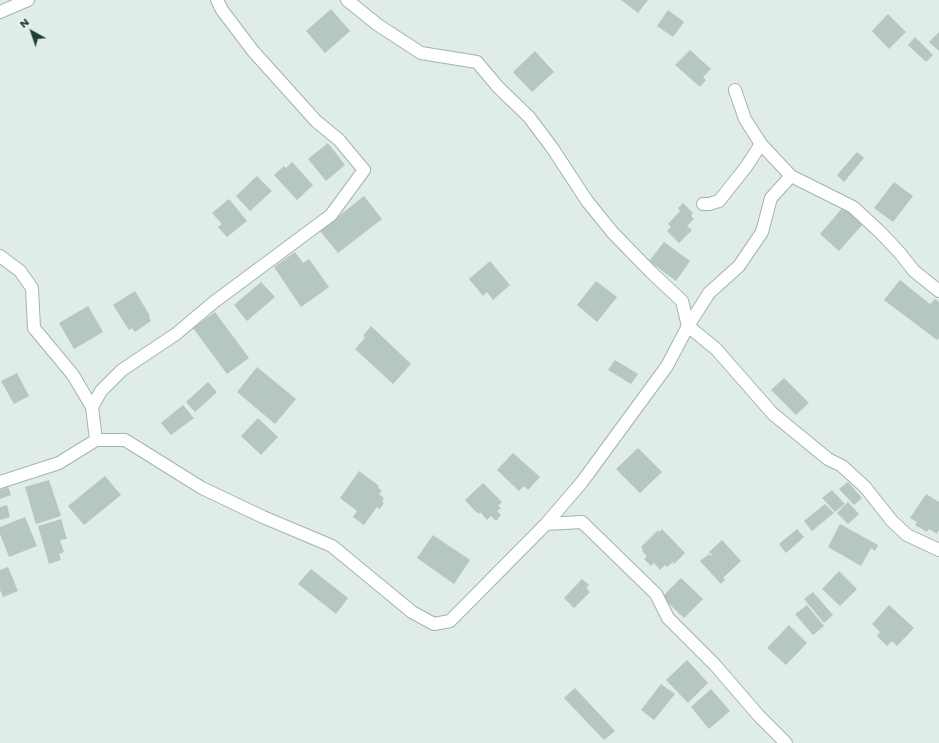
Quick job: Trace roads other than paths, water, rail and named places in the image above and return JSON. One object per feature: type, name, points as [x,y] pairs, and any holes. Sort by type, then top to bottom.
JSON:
[{"type":"street","points":[[0,12],[28,0]]},
{"type":"street","points":[[92,407],[101,391],[122,370],[176,334],[214,302],[331,215],[364,170],[340,140],[316,122],[253,51],[222,10],[217,0]]},
{"type":"street","points":[[347,0],[378,25],[420,54],[477,62],[498,87],[529,117],[554,149],[587,201],[613,233],[682,301],[688,326],[716,349],[773,414],[828,459],[842,466],[865,487],[892,520],[907,535],[939,550]]},
{"type":"street","points":[[735,90],[745,119],[761,144],[791,176],[853,208],[881,233],[914,271],[939,290]]},
{"type":"street","points":[[703,204],[719,201],[746,167],[761,144]]},
{"type":"street","points":[[0,482],[59,463],[96,440],[125,440],[202,488],[263,517],[332,546],[412,612],[434,624],[450,621],[546,524],[582,482],[667,366],[688,326],[709,293],[739,266],[762,232],[771,198],[791,176]]},
{"type":"street","points":[[0,256],[20,271],[32,288],[34,328],[73,374],[92,407],[96,440]]},
{"type":"street","points":[[546,524],[582,522],[656,594],[668,618],[715,665],[786,743]]}]
